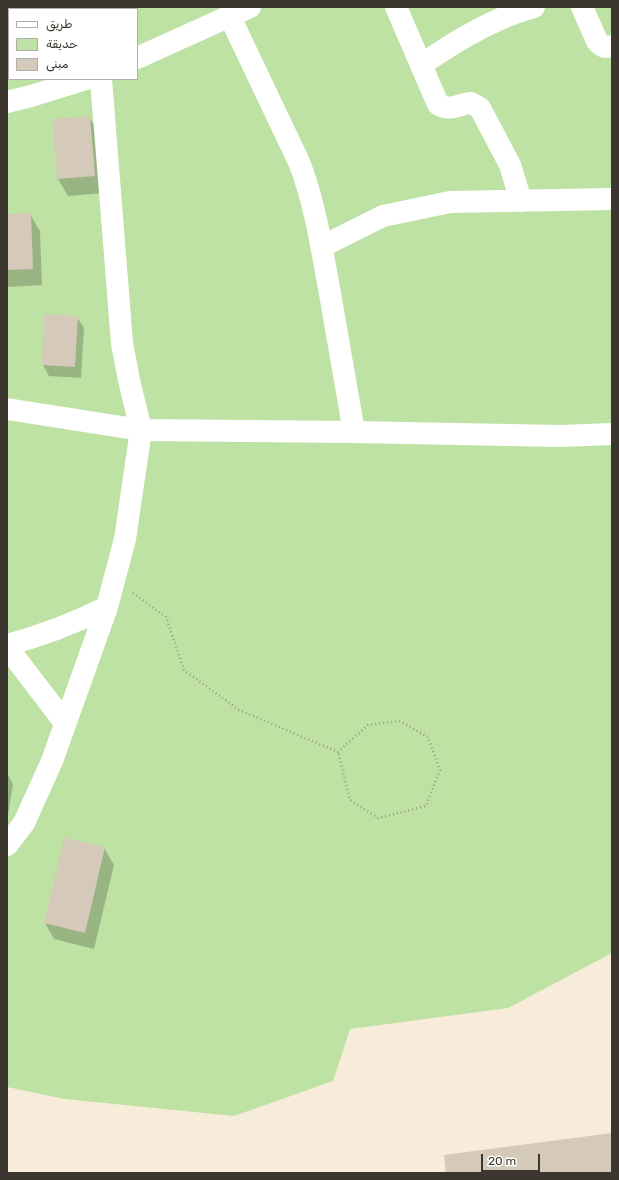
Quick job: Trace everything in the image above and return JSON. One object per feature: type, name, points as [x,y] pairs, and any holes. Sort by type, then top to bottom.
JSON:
[{"type":"street","points":[[138,58],[250,7]]},
{"type":"street","points":[[396,7],[438,104],[442,107],[450,108],[471,104],[480,108],[510,165],[521,201]]},
{"type":"street","points":[[421,65],[444,49],[476,32],[523,10],[534,7]]},
{"type":"street","points":[[582,7],[600,46],[606,48],[612,46]]},
{"type":"street","points":[[230,17],[299,162],[312,201],[322,247],[354,432]]},
{"type":"street","points":[[7,102],[31,96],[59,83],[79,80]]},
{"type":"street","points":[[7,845],[24,822],[52,761],[107,607],[125,539],[141,430],[128,380],[122,343],[101,80]]},
{"type":"street","points":[[322,247],[382,216],[450,202],[612,199]]},
{"type":"street","points":[[7,409],[141,430],[560,436],[612,434]]},
{"type":"street","points":[[66,723],[7,646],[64,628],[107,607]]},
{"type":"path","points":[[114,580],[166,617],[184,670],[239,710],[338,752]]},
{"type":"path","points":[[399,722],[428,737],[440,770],[426,806],[378,818],[350,800],[338,752],[368,725],[399,722]]},
{"type":"green space","points":[[7,7],[612,7],[612,953],[508,1008],[350,1029],[333,1081],[234,1116],[65,1099],[7,1087]]},
{"type":"building","points":[[90,116],[95,176],[57,179],[52,119]]},
{"type":"building","points":[[31,213],[33,269],[7,270],[7,214]]},
{"type":"building","points":[[44,314],[78,316],[75,367],[42,365]]},
{"type":"building","points":[[64,838],[105,847],[85,933],[44,923]]},
{"type":"building","points":[[612,1133],[612,1171],[594,1173],[446,1173],[444,1155]]}]
